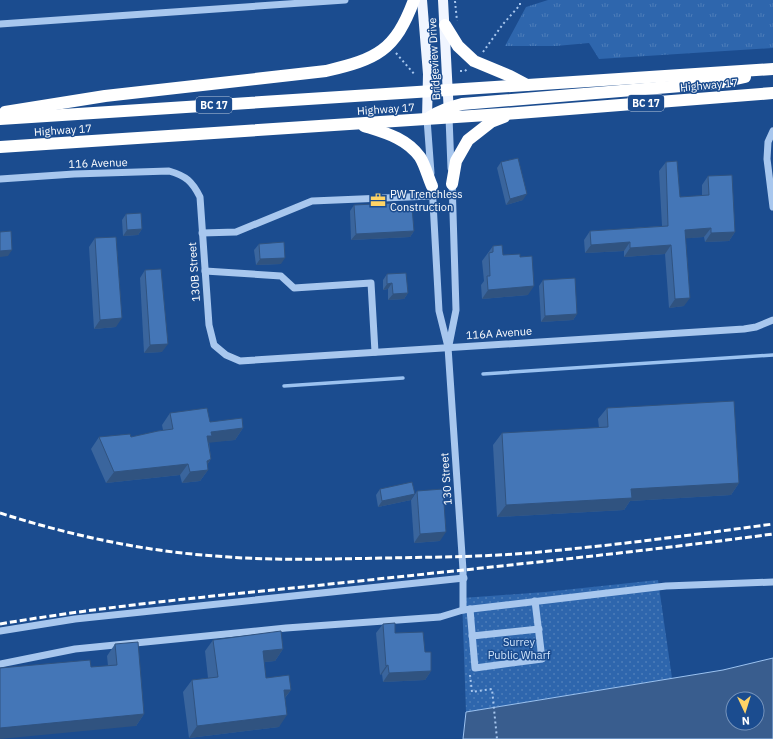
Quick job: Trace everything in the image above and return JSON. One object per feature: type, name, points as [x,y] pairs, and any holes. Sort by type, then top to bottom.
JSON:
[{"type":"highway","points":[[0,113],[105,96],[326,71],[344,67],[369,58],[389,45],[396,37],[409,14],[414,0]]},
{"type":"highway","points":[[445,25],[458,46],[474,61],[510,76],[526,85]]},
{"type":"highway","points":[[448,112],[462,104],[718,83],[773,70]]},
{"type":"highway","name":"Highway 17","points":[[0,119],[773,70]]},
{"type":"highway","name":"Highway 17","points":[[0,147],[427,119],[448,112],[518,113],[773,93]]},
{"type":"highway","points":[[452,184],[456,161],[468,140],[491,122],[518,113]]},
{"type":"highway","points":[[355,124],[392,135],[408,144],[420,158],[432,191]]},
{"type":"main road","name":"Bridgeview Drive","points":[[422,0],[428,74],[427,119]]},
{"type":"main road","name":"Bridgeview Drive","points":[[442,0],[445,25],[448,112]]},
{"type":"street","points":[[0,24],[344,0]]},
{"type":"street","name":"130 Street","points":[[448,112],[456,310],[448,347]]},
{"type":"street","name":"130 Street","points":[[427,119],[439,311],[448,347],[464,578],[462,598],[472,636],[475,668],[542,659],[539,630]]},
{"type":"street","points":[[773,131],[768,142],[767,159],[773,207]]},
{"type":"street","name":"116 Avenue","points":[[0,179],[74,174],[169,171],[181,174],[193,184]]},
{"type":"street","name":"130B Street","points":[[193,184],[200,197],[209,325],[214,345],[226,355]]},
{"type":"street","points":[[202,233],[236,232],[312,201],[432,191]]},
{"type":"street","points":[[205,271],[281,276],[294,288],[371,283],[375,352]]},
{"type":"street","name":"116A Avenue","points":[[226,355],[240,360],[744,329],[756,328],[773,320]]},
{"type":"street","points":[[0,631],[75,619],[464,578]]},
{"type":"street","points":[[0,664],[75,649],[286,628],[440,617],[466,609],[666,586],[773,582]]},
{"type":"street","points":[[472,636],[539,630],[535,601]]},
{"type":"path","points":[[455,0],[456,11]]},
{"type":"path","points":[[481,55],[503,24],[520,5],[520,0]]},
{"type":"path","points":[[394,52],[415,75]]},
{"type":"path","points":[[465,71],[465,76]]},
{"type":"path","points":[[492,689],[497,739]]},
{"type":"green space","points":[[548,0],[773,0],[773,48],[599,59],[589,43],[556,46],[505,46],[526,7]]},
{"type":"green space","name":"Surrey Public Wharf","points":[[658,580],[672,678],[466,712],[462,598],[545,592]]},
{"type":"shaded area","points":[[773,658],[773,739],[463,739],[466,712],[723,670]]},
{"type":"building","points":[[518,158],[527,194],[510,199],[501,162]]},
{"type":"building","points":[[677,161],[680,197],[709,195],[708,176],[732,175],[735,232],[711,233],[711,228],[685,230],[690,298],[675,299],[671,245],[630,248],[630,242],[591,245],[590,231],[668,226],[666,162]]},
{"type":"building","points":[[394,203],[394,208],[412,207],[414,231],[356,234],[354,205]]},
{"type":"building","points":[[141,213],[142,229],[127,230],[126,214]]},
{"type":"building","points":[[11,231],[12,250],[0,251],[0,232]]},
{"type":"building","points":[[116,237],[122,318],[100,320],[95,238]]},
{"type":"building","points":[[284,242],[285,258],[260,259],[259,244]]},
{"type":"building","points":[[502,245],[503,255],[520,254],[520,257],[532,256],[534,286],[488,290],[487,276],[490,276],[489,253],[493,252],[493,246]]},
{"type":"building","points":[[161,269],[168,344],[150,345],[145,270]]},
{"type":"building","points":[[406,273],[408,293],[393,294],[392,283],[387,284],[387,274]]},
{"type":"building","points":[[575,278],[577,314],[545,316],[543,280]]},
{"type":"building","points":[[734,401],[739,483],[631,489],[632,498],[506,505],[502,433],[608,427],[607,408]]},
{"type":"building","points":[[207,408],[210,422],[242,418],[243,428],[211,432],[212,436],[207,436],[211,459],[207,461],[208,470],[190,472],[188,464],[114,472],[99,437],[130,434],[131,437],[173,429],[170,413]]},
{"type":"building","points":[[412,482],[415,494],[382,501],[380,489]]},
{"type":"building","points":[[443,489],[446,532],[420,534],[417,491]]},
{"type":"building","points":[[395,623],[395,633],[423,632],[425,652],[431,652],[431,671],[389,673],[388,665],[386,666],[383,624]]},
{"type":"building","points":[[281,631],[283,649],[263,651],[266,678],[289,675],[291,690],[284,690],[287,715],[197,726],[192,680],[218,677],[213,640]]},
{"type":"building","points":[[138,642],[144,714],[0,728],[0,668],[90,660],[91,667],[117,665],[115,644]]},
{"type":"waterway","points":[[483,374],[773,355]]},
{"type":"waterway","points":[[284,386],[403,378]]},
{"type":"railway","points":[[0,513],[79,535],[133,546],[188,554],[236,558],[279,559],[440,557],[510,554],[620,544],[773,524]]},
{"type":"railway","points":[[0,624],[75,612],[151,603],[597,556],[773,534]]},
{"type":"place","name":"PW Trenchless Construction","points":[[378,200]]}]
